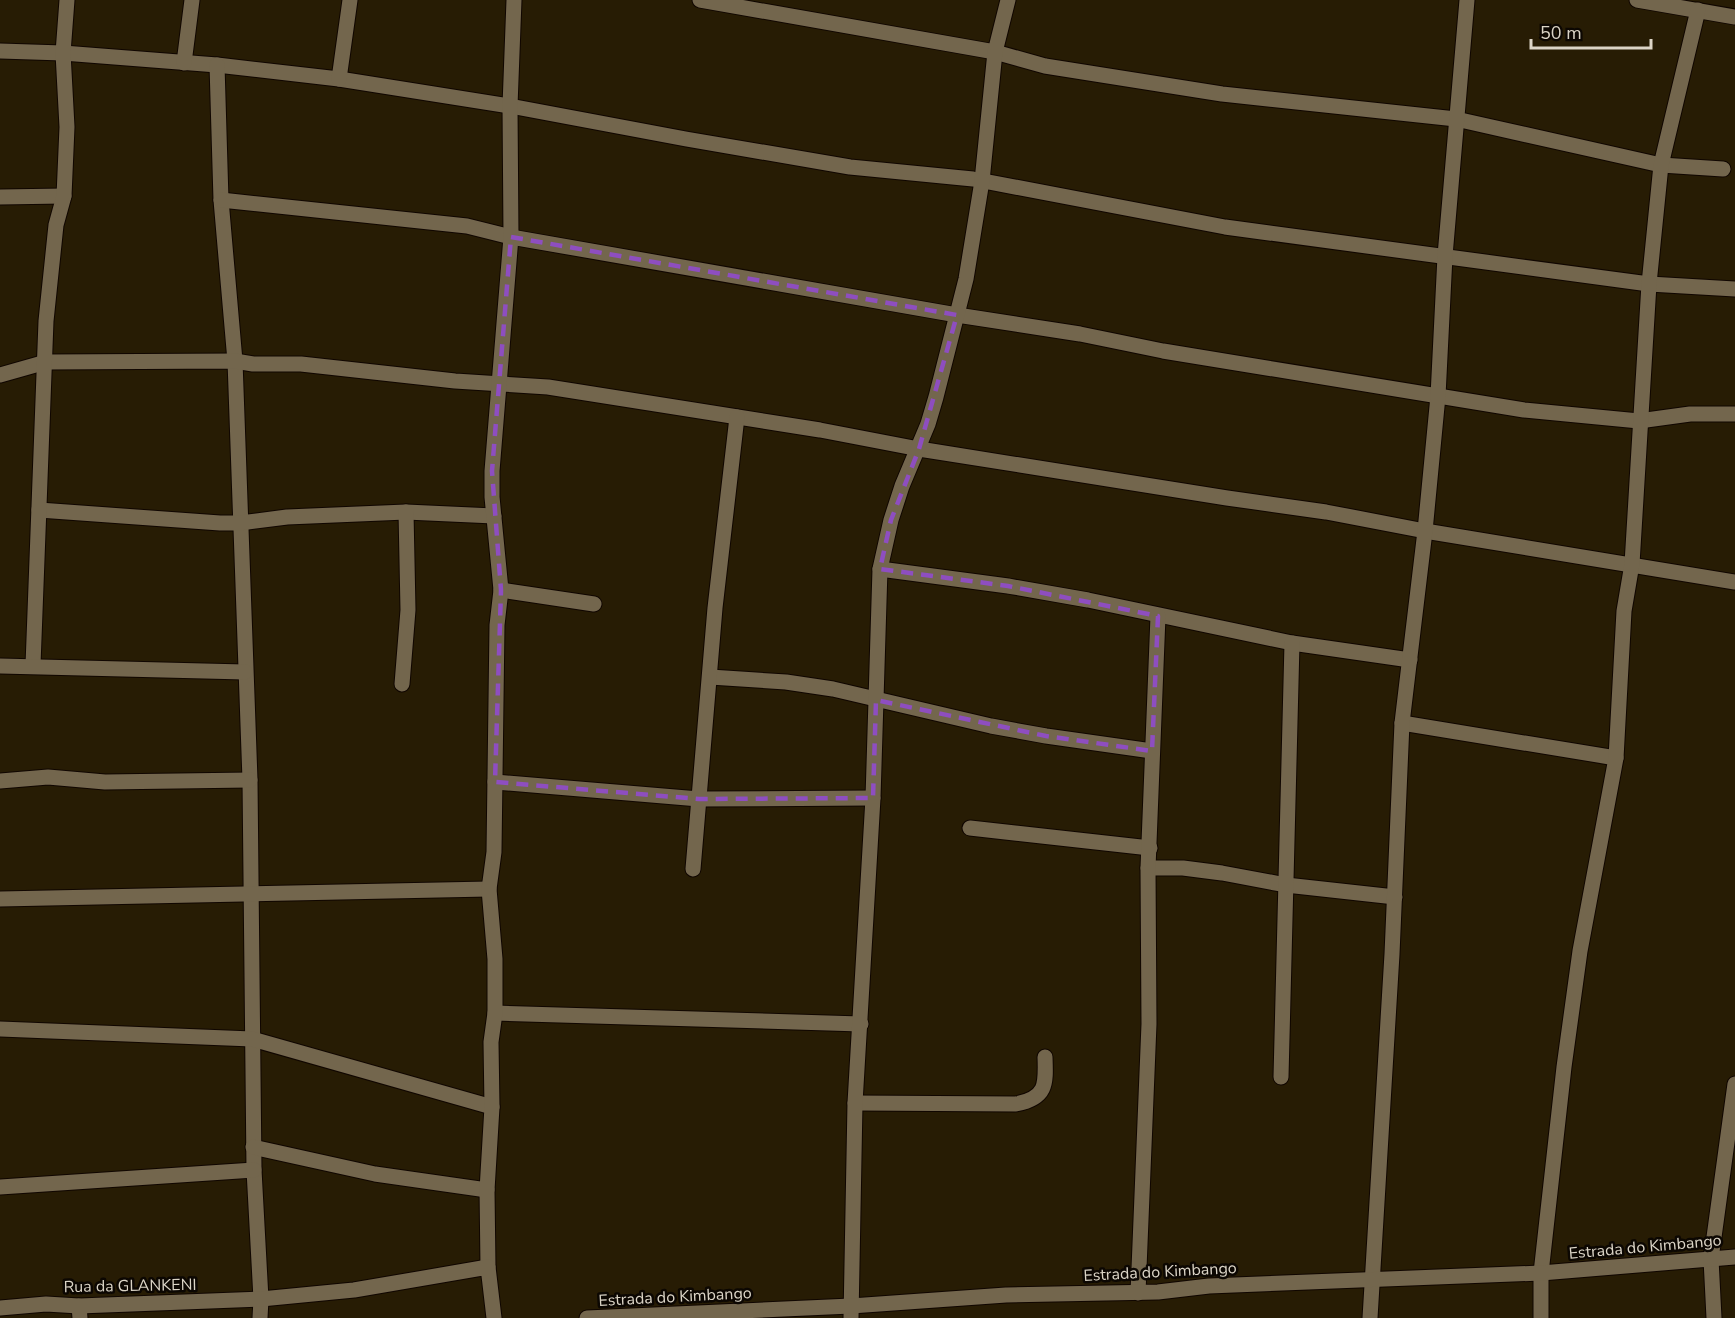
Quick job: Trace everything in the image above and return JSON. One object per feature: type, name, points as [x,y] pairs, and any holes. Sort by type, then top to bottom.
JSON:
[{"type":"street","points":[[33,665],[46,321],[56,225],[64,196],[67,127],[63,53],[67,0]]},
{"type":"street","points":[[184,63],[192,0]]},
{"type":"street","points":[[339,79],[350,0]]},
{"type":"street","points":[[494,1318],[488,1267],[487,1190],[492,1107],[491,1042],[495,1013],[495,959],[489,889],[494,852],[497,625],[501,590],[492,471],[511,237],[510,106],[514,0]]},
{"type":"street","points":[[700,0],[995,52],[1045,66],[1222,94],[1456,119],[1661,165],[1723,169]]},
{"type":"street","points":[[851,1312],[855,1103],[873,798],[880,569],[891,520],[902,486],[919,449],[936,398],[966,279],[982,181],[995,52],[1008,0]]},
{"type":"street","points":[[1370,1318],[1395,897],[1402,723],[1425,531],[1438,396],[1445,256],[1467,0]]},
{"type":"street","points":[[1637,0],[1735,17]]},
{"type":"street","points":[[1541,1318],[1541,1274],[1564,1067],[1580,951],[1616,758],[1624,611],[1632,564],[1639,421],[1661,165],[1698,10]]},
{"type":"street","points":[[0,51],[63,53],[217,65],[339,79],[510,106],[850,167],[982,181],[1225,227],[1649,284],[1735,289]]},
{"type":"street","points":[[217,65],[221,200],[235,361],[244,672],[250,780],[253,1147],[260,1318]]},
{"type":"street","points":[[0,197],[64,196]]},
{"type":"street","points":[[221,200],[467,226],[511,237],[957,315],[1080,334],[1162,351],[1524,410],[1639,421],[1690,414],[1735,414]]},
{"type":"street","points":[[0,375],[46,362],[235,361],[253,364],[301,364],[548,387],[820,430],[919,449],[1326,512],[1425,531],[1735,582]]},
{"type":"street","points":[[693,869],[715,608],[737,417]]},
{"type":"street","points":[[39,510],[240,523],[287,518],[406,513],[494,516]]},
{"type":"street","points":[[402,684],[408,610],[406,513]]},
{"type":"street","points":[[880,569],[1008,586],[1088,600],[1293,643],[1410,660]]},
{"type":"street","points":[[501,590],[594,604]]},
{"type":"street","points":[[1138,1293],[1149,1024],[1148,868],[1158,616]]},
{"type":"street","points":[[1281,1077],[1293,643]]},
{"type":"street","points":[[0,666],[33,665],[244,672]]},
{"type":"street","points":[[710,677],[786,682],[857,693],[876,700],[1046,736],[1152,751]]},
{"type":"street","points":[[1402,723],[1616,758]]},
{"type":"street","points":[[0,782],[48,777],[105,782],[250,780]]},
{"type":"street","points":[[495,782],[699,800],[873,798]]},
{"type":"street","points":[[970,828],[1150,848]]},
{"type":"street","points":[[1148,868],[1183,868],[1286,885],[1395,897]]},
{"type":"street","points":[[0,899],[489,889]]},
{"type":"street","points":[[495,1013],[861,1024]]},
{"type":"street","points":[[0,1029],[252,1039],[492,1107]]},
{"type":"street","points":[[855,1103],[1017,1104],[1026,1102],[1041,1093],[1045,1086],[1045,1057]]},
{"type":"street","points":[[1714,1318],[1711,1259],[1735,1084]]},
{"type":"street","points":[[253,1147],[375,1174],[487,1190]]},
{"type":"street","points":[[0,1187],[254,1170]]},
{"type":"street","name":"Estrada do Kimbango","points":[[587,1318],[851,1312],[1006,1295],[1138,1293],[1209,1286],[1541,1274],[1735,1257]]},
{"type":"street","name":"Rua da GLANKENI","points":[[0,1308],[46,1304],[79,1312],[261,1299],[354,1290],[488,1267]]},
{"type":"highlighted area","points":[[511,237],[957,315],[919,449],[891,520],[880,569],[1008,586],[1158,616],[1152,751],[1046,736],[876,700],[873,798],[699,799],[495,782],[501,590],[492,471]]}]
